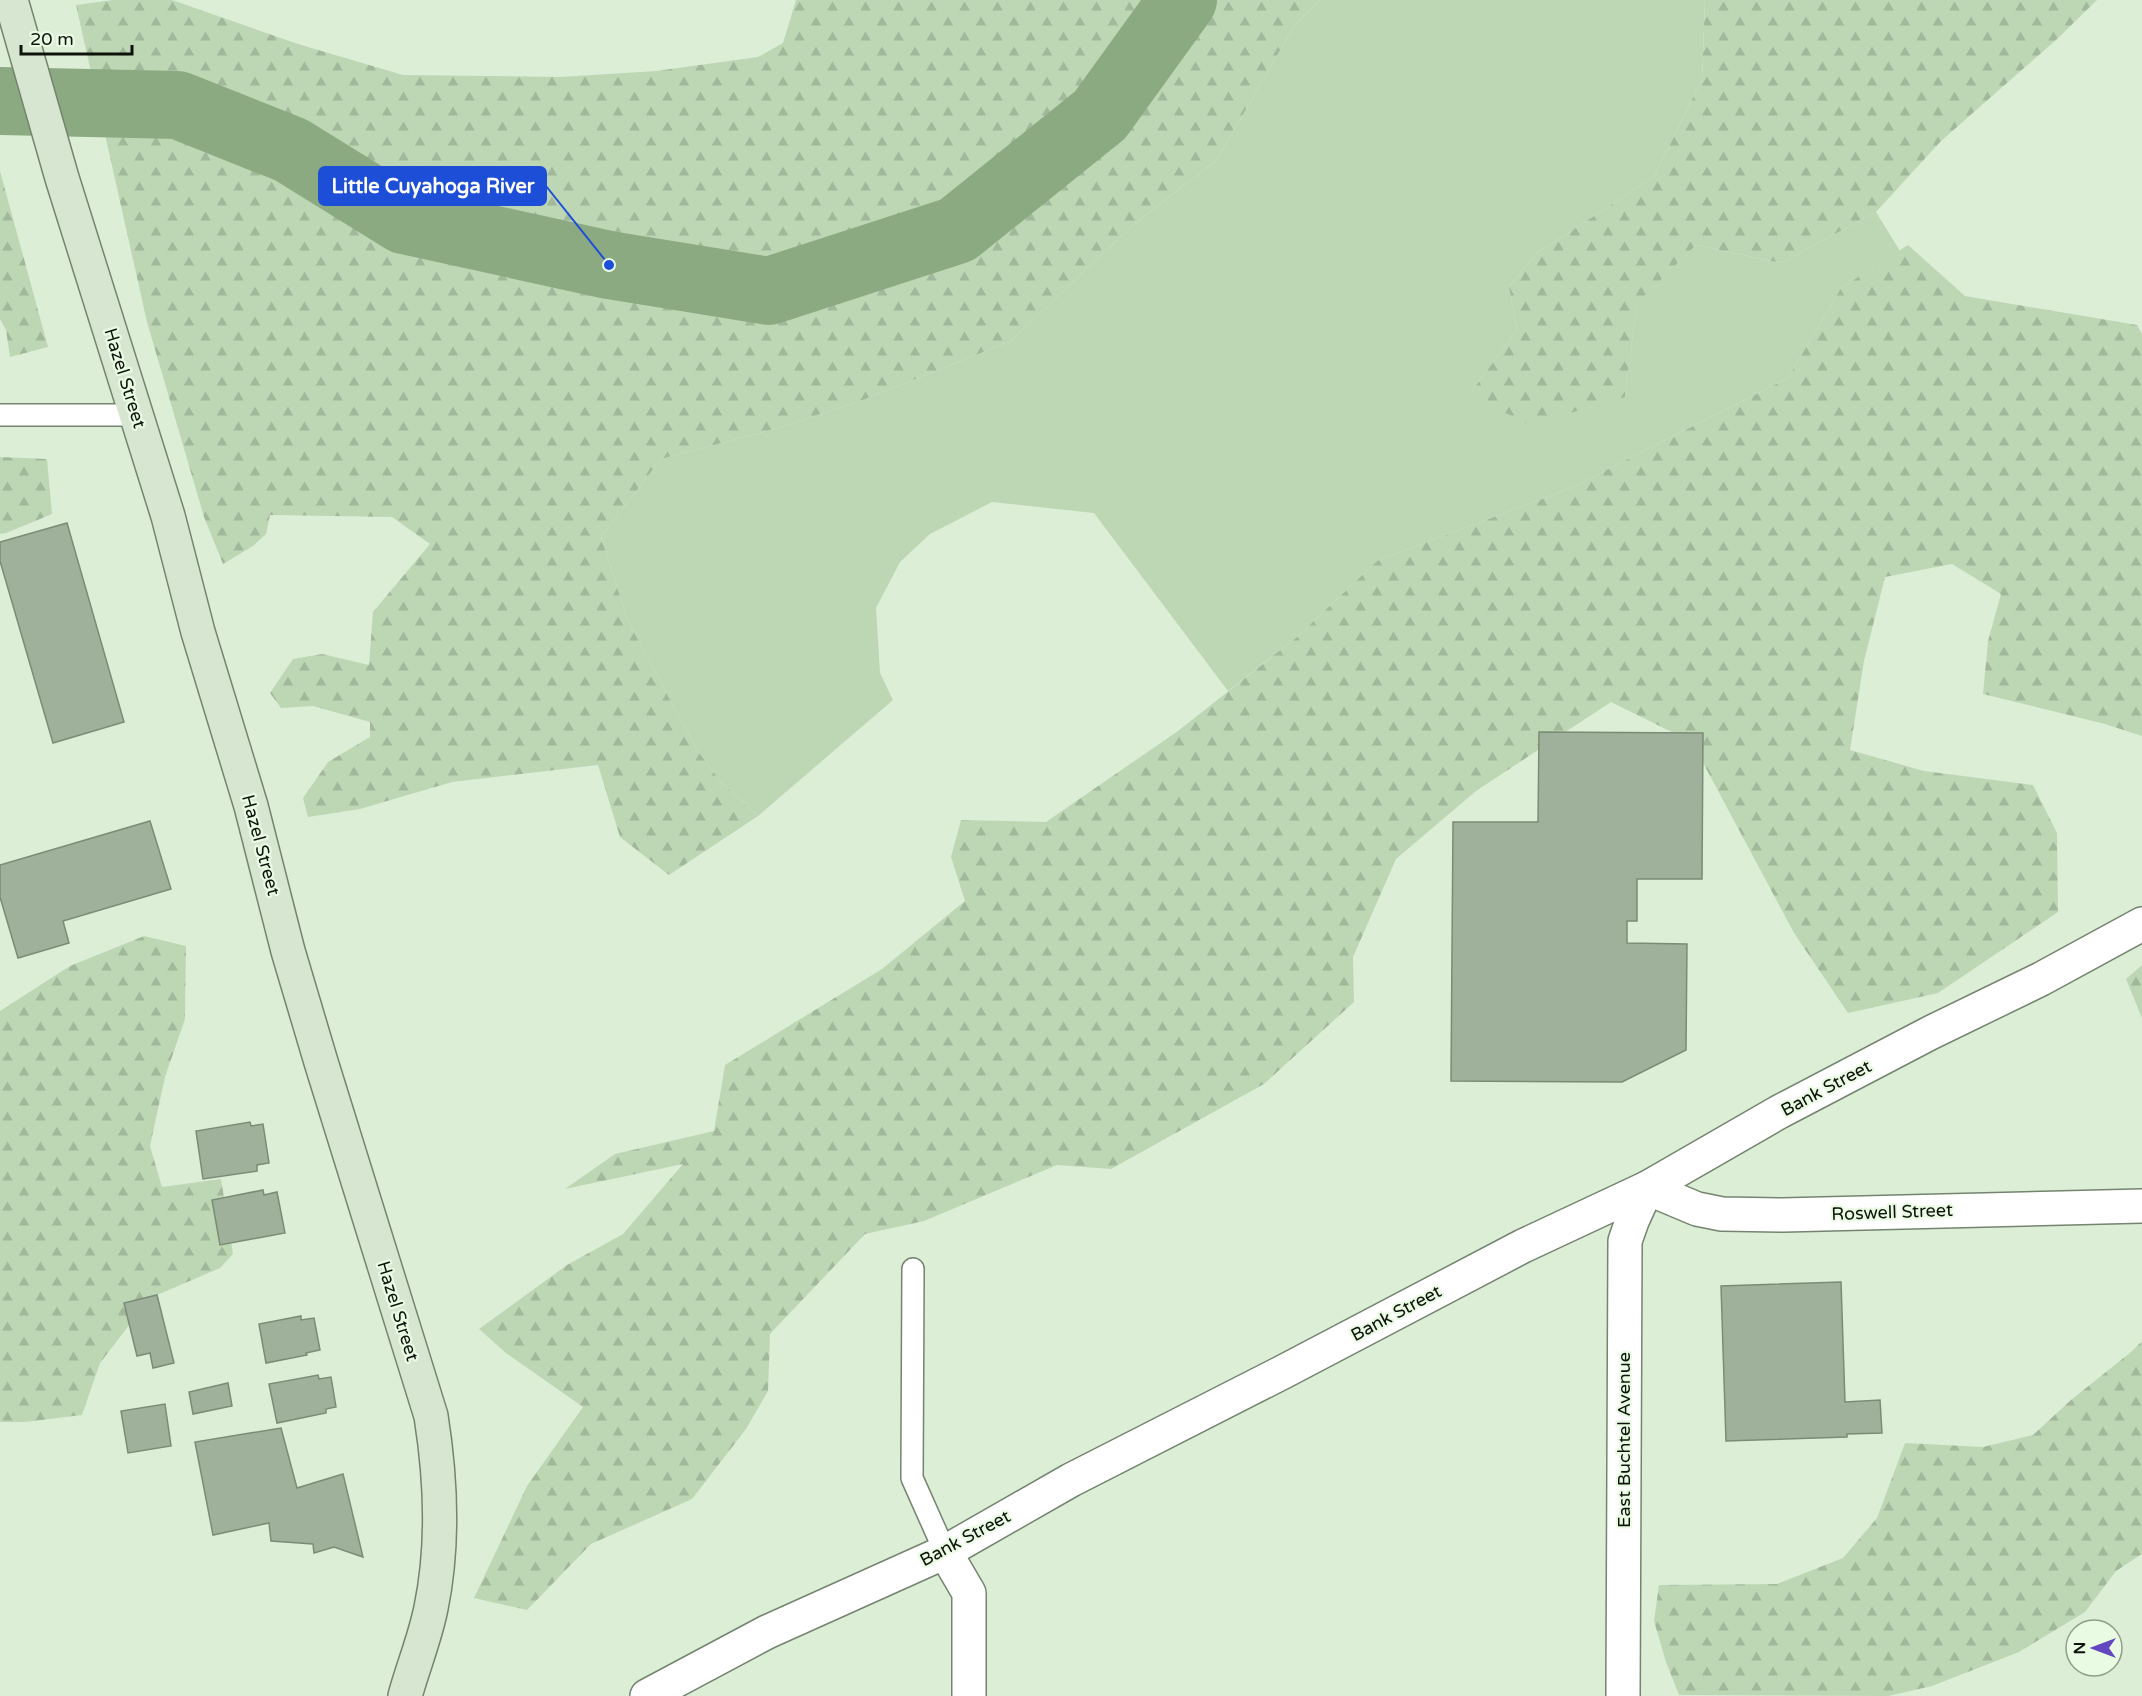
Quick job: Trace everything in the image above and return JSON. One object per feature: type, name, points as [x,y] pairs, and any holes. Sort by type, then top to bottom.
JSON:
[{"type":"street","name":"Hazel Street","points":[[14,11],[62,178],[168,516],[198,632],[251,806],[288,951],[317,1051],[431,1416],[438,1474],[439,1547],[431,1608],[405,1696]]},
{"type":"street","name":"Bank Street","points":[[647,1696],[767,1632],[945,1552],[1071,1480],[1523,1246],[1647,1188],[1779,1112],[2041,979],[2142,924]]},
{"type":"street","name":"Roswell Street","points":[[1647,1188],[1696,1209],[1722,1214],[1783,1215],[2142,1206]]},
{"type":"street","name":"East Buchtel Avenue","points":[[1623,1696],[1625,1242],[1647,1188]]},
{"type":"street","points":[[945,1552],[969,1593],[969,1696]]},
{"type":"lane","points":[[0,415],[136,415]]},
{"type":"lane","points":[[913,1269],[912,1478],[945,1552]]},
{"type":"green space","points":[[113,0],[172,0],[298,44],[403,75],[560,77],[656,71],[758,57],[783,43],[796,0],[1319,0],[1296,23],[1216,161],[1134,224],[1011,341],[863,400],[778,428],[661,459],[601,537],[628,621],[697,750],[721,782],[758,816],[669,875],[620,837],[598,765],[452,782],[360,809],[308,817],[303,798],[328,762],[370,737],[370,722],[313,706],[281,708],[270,693],[293,659],[322,654],[369,665],[373,612],[430,544],[392,517],[270,515],[266,534],[253,546],[223,564],[204,517],[147,322],[76,5]]},
{"type":"green space","points":[[1319,0],[1703,0],[1705,2],[1702,79],[1654,177],[1537,253],[1509,287],[1517,330],[1469,395],[1625,397],[1637,302],[1696,245],[1781,263],[1876,212],[1900,251],[1841,288],[1788,378],[1571,488],[1377,561],[1297,637],[1228,691],[1094,513],[992,502],[930,534],[900,562],[876,608],[880,673],[893,700],[758,816],[721,782],[697,750],[628,621],[601,537],[661,459],[778,428],[863,400],[1011,341],[1134,224],[1216,161],[1296,23]]},
{"type":"green space","points":[[1703,0],[2097,0],[2056,40],[1941,141],[1876,212],[1781,263],[1696,245],[1637,303],[1625,397],[1530,425],[1469,395],[1517,330],[1509,287],[1537,253],[1654,177],[1702,79],[1705,2]]},
{"type":"green space","points":[[0,171],[48,347],[10,357],[6,330],[0,319]]},
{"type":"green space","points":[[1908,245],[1965,296],[2137,325],[2142,334],[2142,736],[2105,724],[1983,694],[1988,641],[2001,594],[1952,564],[1885,577],[1864,661],[1850,750],[1924,771],[2033,785],[2057,833],[2058,912],[1938,993],[1848,1013],[1794,933],[1692,742],[1611,702],[1476,791],[1396,859],[1353,957],[1354,1002],[1264,1084],[1111,1169],[1057,1165],[924,1221],[865,1234],[770,1334],[768,1391],[746,1429],[692,1499],[591,1544],[527,1610],[474,1598],[527,1486],[583,1407],[506,1353],[479,1329],[567,1265],[623,1234],[683,1164],[565,1189],[615,1154],[714,1131],[725,1065],[882,969],[965,901],[951,857],[961,820],[1046,822],[1178,731],[1297,637],[1377,561],[1571,488],[1788,378],[1841,288]]},
{"type":"green space","points":[[0,457],[47,459],[52,514],[0,534]]},
{"type":"green space","points":[[144,936],[186,946],[185,1019],[165,1077],[150,1146],[162,1187],[221,1179],[233,1254],[220,1268],[150,1298],[100,1363],[82,1415],[25,1422],[0,1422],[0,1011],[70,966]]},
{"type":"green space","points":[[2142,965],[2142,1018],[2126,979]]},
{"type":"green space","points":[[2142,1341],[2142,1554],[2116,1571],[2085,1612],[2075,1618],[2064,1618],[2064,1625],[2019,1652],[1932,1686],[1888,1696],[1679,1695],[1654,1621],[1659,1585],[1777,1584],[1843,1558],[1877,1518],[1905,1443],[1983,1447],[2033,1435],[2071,1400]]},
{"type":"building","points":[[67,523],[124,722],[53,743],[0,561],[0,542]]},
{"type":"building","points":[[1539,732],[1703,733],[1702,879],[1637,879],[1637,921],[1627,921],[1627,943],[1687,944],[1686,1050],[1622,1082],[1451,1081],[1453,822],[1538,822]]},
{"type":"building","points":[[150,821],[171,889],[63,921],[69,943],[18,958],[0,897],[0,865]]},
{"type":"building","points":[[250,1122],[251,1126],[263,1124],[269,1163],[257,1165],[257,1171],[203,1179],[196,1131]]},
{"type":"building","points":[[263,1190],[264,1195],[277,1192],[285,1233],[220,1245],[212,1200]]},
{"type":"building","points":[[1841,1282],[1845,1402],[1880,1400],[1882,1433],[1847,1434],[1847,1437],[1726,1441],[1721,1286]]},
{"type":"building","points":[[157,1295],[174,1363],[153,1368],[150,1353],[137,1356],[124,1303]]},
{"type":"building","points":[[301,1316],[301,1320],[314,1318],[320,1350],[306,1353],[307,1355],[266,1363],[259,1324]]},
{"type":"building","points":[[318,1375],[319,1379],[331,1377],[336,1407],[326,1409],[326,1413],[277,1423],[269,1384]]},
{"type":"building","points":[[228,1383],[232,1406],[193,1414],[189,1392]]},
{"type":"building","points":[[165,1404],[171,1446],[128,1453],[121,1411]]},
{"type":"building","points":[[281,1428],[297,1488],[343,1474],[363,1557],[334,1547],[314,1553],[313,1544],[271,1541],[269,1523],[213,1535],[195,1442]]},
{"type":"waterway","points":[[0,101],[178,105],[291,150],[404,220],[609,265],[769,291],[957,230],[1100,115],[1183,0]]},
{"type":"place","name":"Little Cuyahoga River","points":[[609,265]]}]
